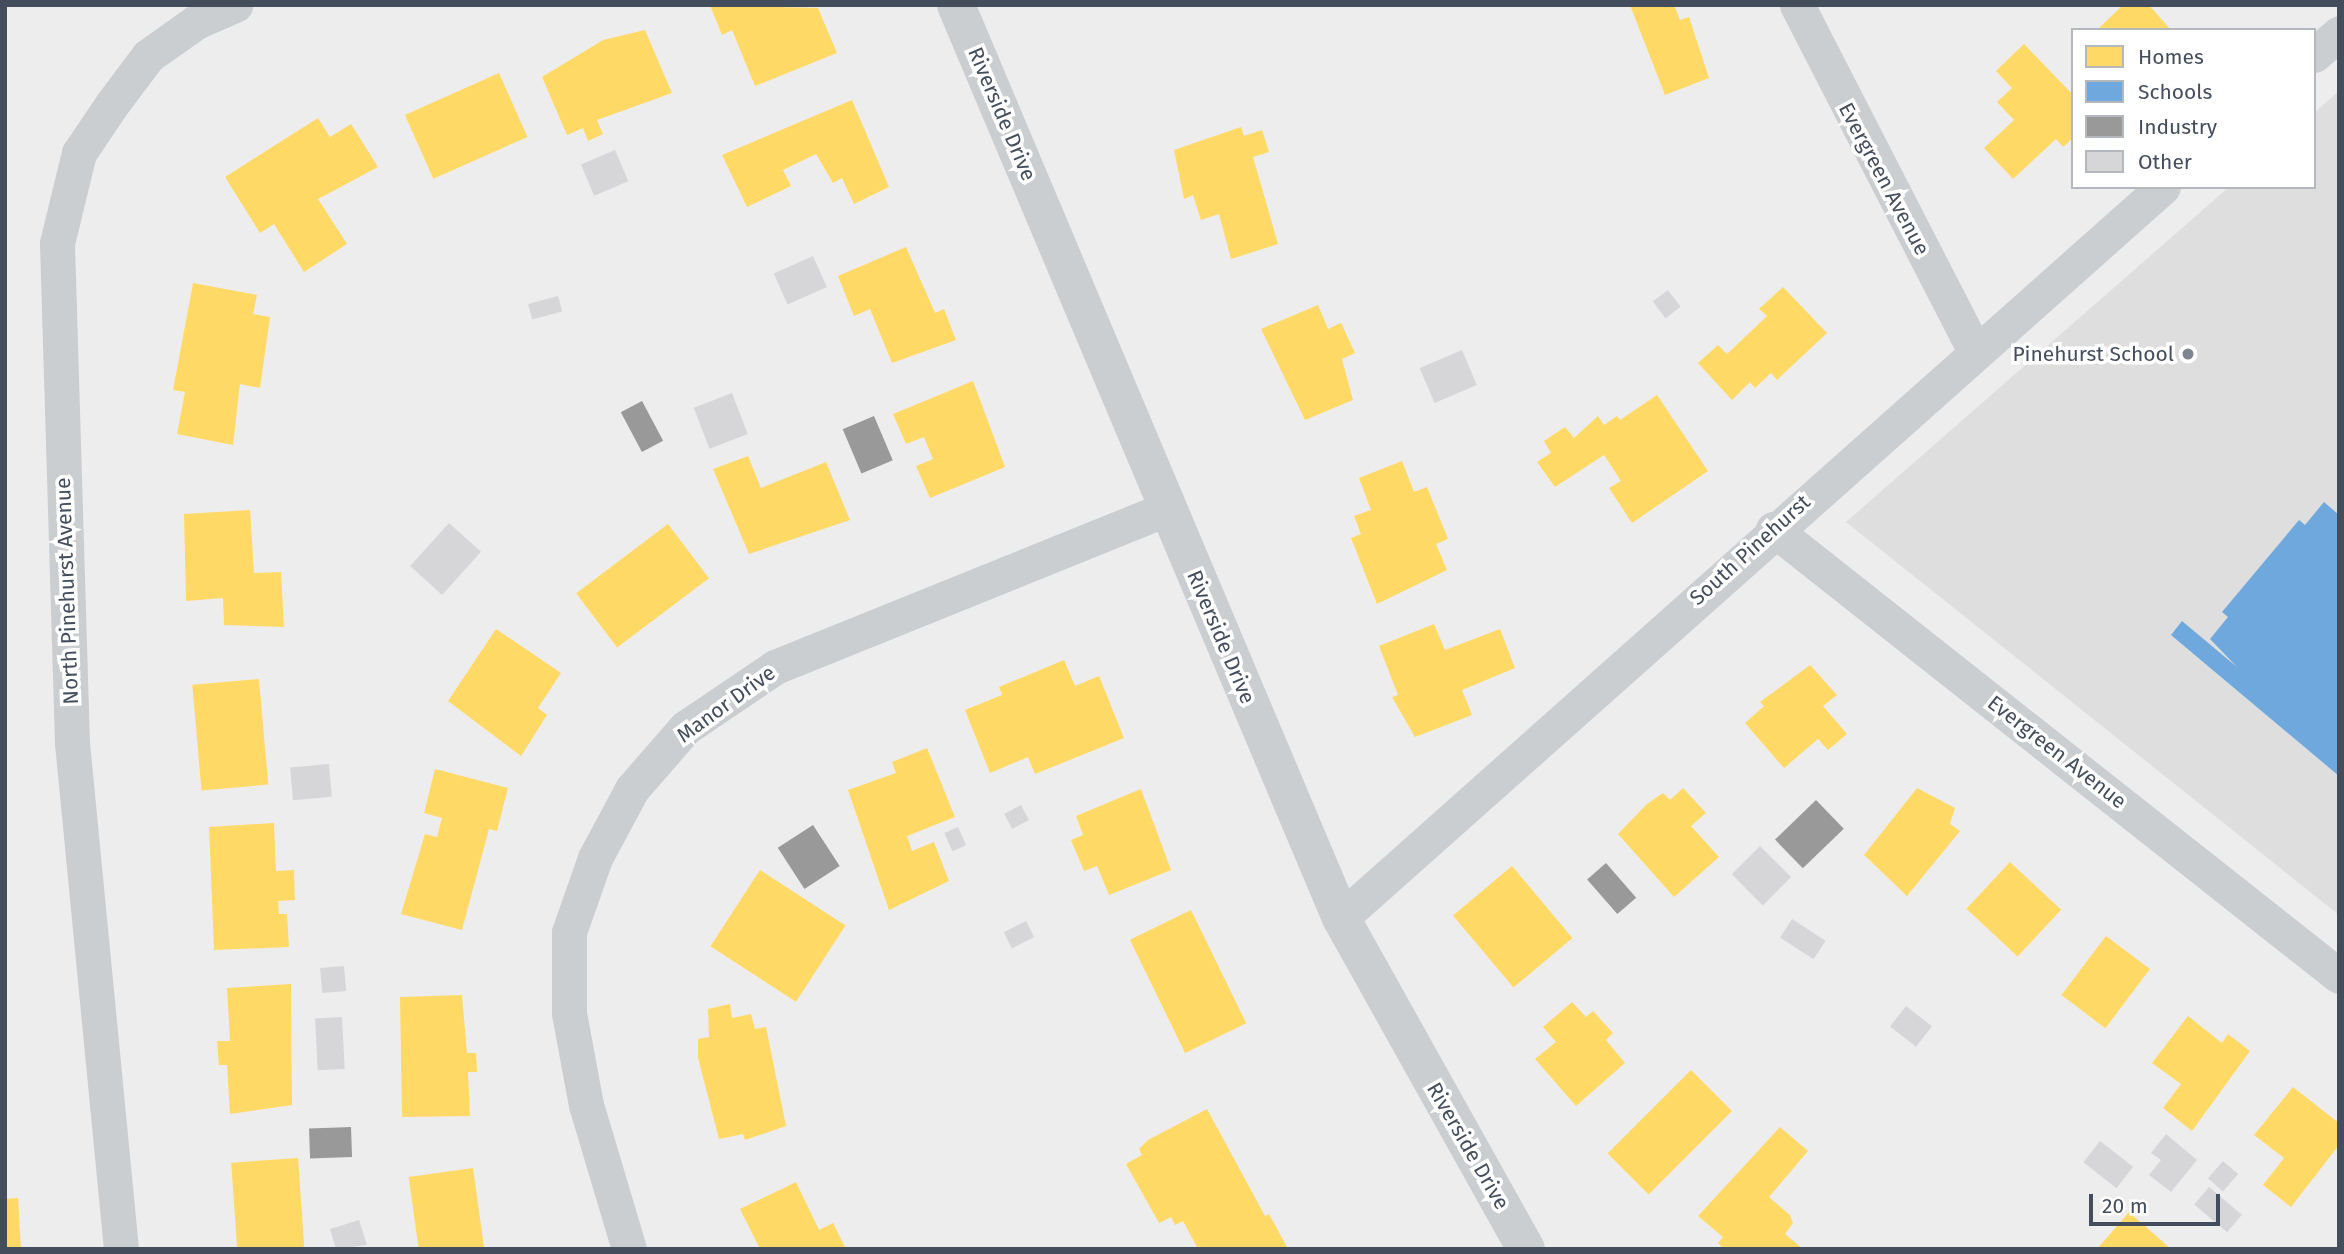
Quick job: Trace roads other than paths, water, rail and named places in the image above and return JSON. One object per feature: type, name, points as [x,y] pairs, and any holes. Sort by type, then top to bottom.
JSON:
[{"type":"street","name":"North Pinehurst Avenue","points":[[121,1249],[72,743],[57,243],[79,153],[112,104],[148,57],[196,22],[235,5]]},
{"type":"street","name":"Riverside Drive","points":[[956,5],[1341,918],[1526,1249]]},
{"type":"street","name":"Evergreen Avenue","points":[[1797,5],[1975,352]]},
{"type":"street","points":[[2316,53],[2339,33]]},
{"type":"street","name":"South Pinehurst","points":[[1341,918],[1773,529],[2161,189]]},
{"type":"street","name":"Manor Drive","points":[[629,1249],[586,1105],[569,1013],[569,933],[595,858],[632,789],[685,728],[775,667],[1167,509]]},
{"type":"street","name":"Evergreen Avenue","points":[[1773,529],[2339,976]]},
{"type":"place","name":"Pinehurst School","points":[[2188,354]]}]
